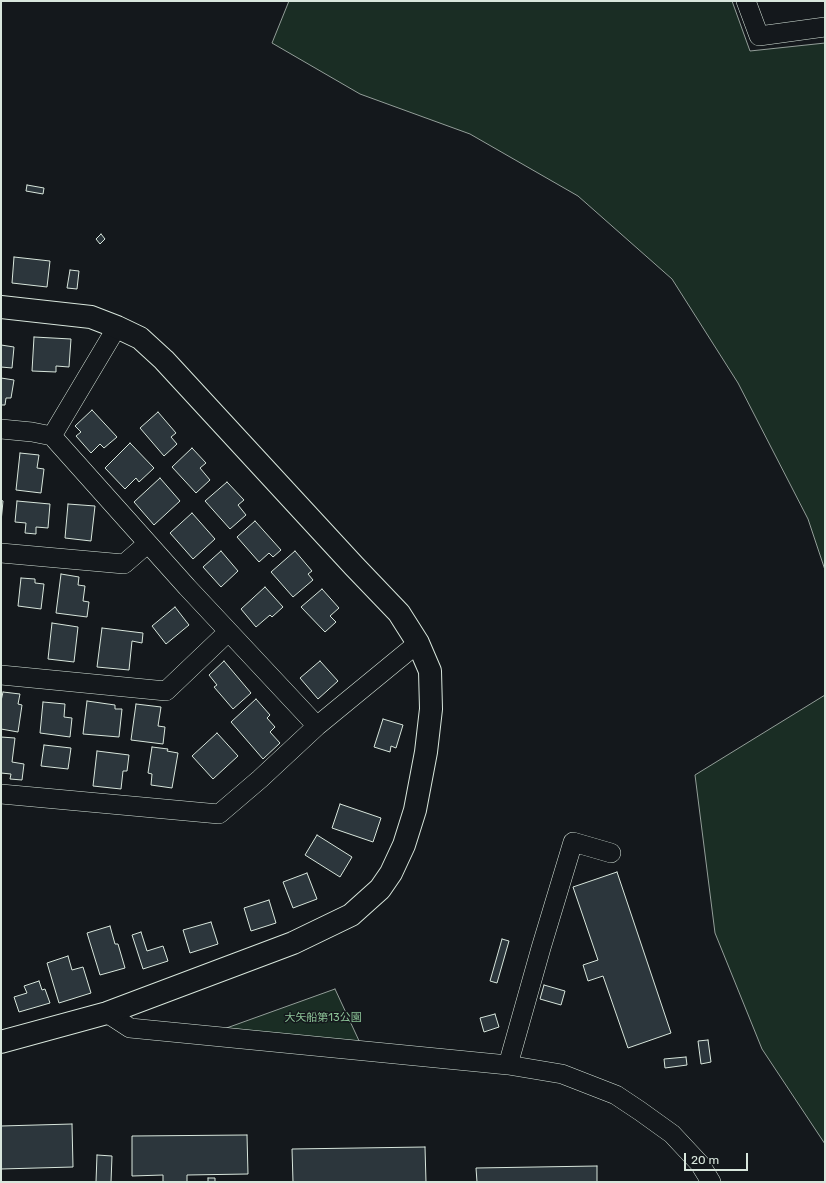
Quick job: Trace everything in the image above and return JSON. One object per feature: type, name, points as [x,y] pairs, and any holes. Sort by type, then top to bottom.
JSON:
[{"type":"street","points":[[746,1],[759,36],[825,27]]},
{"type":"street","points":[[1,307],[91,317],[140,338],[164,360],[399,613],[418,643],[430,671],[431,689],[431,710],[426,752],[415,810],[404,845],[391,874],[380,889],[351,915],[293,943],[107,1013],[1,1042]]},
{"type":"street","points":[[52,436],[117,327]]},
{"type":"street","points":[[1,429],[32,432],[52,436],[147,544],[317,726]]},
{"type":"street","points":[[1,553],[124,564],[147,544]]},
{"type":"street","points":[[1,675],[166,690],[228,632]]},
{"type":"street","points":[[1,794],[220,814],[317,726],[418,643]]},
{"type":"street","points":[[508,1065],[573,842],[612,854]]},
{"type":"street","points":[[107,1013],[130,1028],[508,1065],[562,1074],[616,1095],[672,1134],[700,1164],[711,1182]]},
{"type":"green space","points":[[289,1],[732,1],[750,51],[825,43],[825,570],[808,519],[738,383],[672,279],[578,196],[470,134],[360,94],[272,43]]},
{"type":"green space","points":[[825,695],[825,1144],[762,1049],[715,933],[695,775]]},
{"type":"green space","name":"大矢船第13公園","points":[[335,989],[361,1045],[221,1030]]},
{"type":"building","points":[[27,185],[44,188],[43,194],[26,191]]},
{"type":"building","points":[[101,234],[105,239],[100,244],[96,239]]},
{"type":"building","points":[[14,257],[50,261],[47,287],[12,283]]},
{"type":"building","points":[[70,270],[79,271],[77,289],[67,288]]},
{"type":"building","points":[[34,337],[71,339],[69,367],[56,366],[56,372],[32,371]]},
{"type":"building","points":[[1,345],[14,347],[12,368],[1,367]]},
{"type":"building","points":[[1,378],[14,380],[11,398],[6,398],[5,405],[1,405]]},
{"type":"building","points":[[92,410],[117,437],[104,448],[100,444],[91,453],[76,436],[81,432],[75,426]]},
{"type":"building","points":[[158,412],[176,433],[171,437],[177,444],[164,456],[140,428]]},
{"type":"building","points":[[130,443],[154,468],[139,482],[136,478],[125,489],[105,468]]},
{"type":"building","points":[[192,448],[206,463],[200,468],[210,480],[196,493],[172,467]]},
{"type":"building","points":[[20,453],[39,455],[37,468],[44,469],[41,493],[16,490]]},
{"type":"building","points":[[160,478],[180,501],[154,525],[134,502]]},
{"type":"building","points":[[227,482],[244,500],[238,505],[246,515],[230,529],[205,501]]},
{"type":"building","points":[[1,500],[3,501],[1,522]]},
{"type":"building","points":[[17,501],[50,504],[48,528],[36,527],[36,534],[25,533],[26,523],[15,522]]},
{"type":"building","points":[[68,504],[95,506],[91,541],[65,538]]},
{"type":"building","points":[[192,513],[215,539],[193,559],[170,533]]},
{"type":"building","points":[[255,521],[281,550],[273,557],[269,553],[259,562],[237,537]]},
{"type":"building","points":[[221,551],[238,571],[221,587],[203,567]]},
{"type":"building","points":[[295,551],[312,571],[308,574],[313,580],[293,597],[271,572]]},
{"type":"building","points":[[61,574],[79,577],[78,585],[85,586],[83,601],[89,602],[87,617],[56,613]]},
{"type":"building","points":[[21,578],[35,579],[35,583],[44,584],[41,609],[18,606]]},
{"type":"building","points":[[265,587],[283,607],[272,617],[270,615],[256,627],[241,609]]},
{"type":"building","points":[[322,589],[339,608],[330,616],[336,622],[325,632],[301,607]]},
{"type":"building","points":[[175,607],[189,625],[166,644],[152,626]]},
{"type":"building","points":[[52,623],[78,627],[74,662],[48,659]]},
{"type":"building","points":[[102,628],[143,633],[142,643],[132,641],[129,670],[97,667]]},
{"type":"building","points":[[224,661],[251,693],[233,709],[214,687],[217,685],[209,675]]},
{"type":"building","points":[[320,661],[338,681],[318,699],[300,678]]},
{"type":"building","points":[[3,692],[20,694],[18,704],[22,705],[18,732],[1,729],[1,701]]},
{"type":"building","points":[[256,699],[270,715],[267,718],[275,727],[270,732],[280,743],[263,759],[231,722]]},
{"type":"building","points":[[87,701],[115,705],[115,709],[122,709],[119,737],[83,734]]},
{"type":"building","points":[[43,702],[65,704],[64,717],[72,718],[70,737],[40,733]]},
{"type":"building","points":[[136,704],[161,707],[158,726],[165,727],[163,744],[131,740]]},
{"type":"building","points":[[383,719],[403,725],[396,748],[391,746],[390,752],[374,747]]},
{"type":"building","points":[[217,733],[238,756],[213,779],[192,756]]},
{"type":"building","points":[[1,737],[15,738],[12,762],[24,764],[22,780],[10,779],[11,774],[1,773]]},
{"type":"building","points":[[44,745],[71,748],[68,769],[41,766]]},
{"type":"building","points":[[152,747],[168,749],[167,751],[178,753],[172,788],[151,785],[152,774],[148,773]]},
{"type":"building","points":[[97,751],[129,755],[127,771],[123,771],[121,789],[93,786]]},
{"type":"building","points":[[340,804],[381,818],[373,842],[332,828]]},
{"type":"building","points":[[317,835],[352,857],[340,877],[305,855]]},
{"type":"building","points":[[617,872],[671,1033],[628,1048],[603,976],[588,981],[583,965],[598,960],[573,887]]},
{"type":"building","points":[[307,873],[317,899],[293,908],[283,882]]},
{"type":"building","points":[[269,900],[276,923],[251,931],[244,908]]},
{"type":"building","points":[[211,922],[218,944],[190,953],[183,930]]},
{"type":"building","points":[[110,926],[115,944],[118,944],[125,968],[100,975],[87,933]]},
{"type":"building","points":[[141,932],[147,951],[163,946],[168,961],[143,969],[132,935]]},
{"type":"building","points":[[502,939],[509,941],[497,983],[490,981]]},
{"type":"building","points":[[68,956],[72,970],[83,967],[91,993],[59,1003],[47,963]]},
{"type":"building","points":[[39,981],[42,990],[45,989],[50,1003],[19,1012],[14,997],[27,993],[24,986]]},
{"type":"building","points":[[544,985],[565,991],[561,1005],[540,999]]},
{"type":"building","points":[[495,1014],[499,1027],[484,1032],[480,1018]]},
{"type":"building","points":[[708,1040],[711,1062],[701,1064],[698,1041]]},
{"type":"building","points":[[686,1057],[687,1065],[665,1068],[664,1059]]},
{"type":"building","points":[[72,1124],[73,1167],[1,1169],[1,1126]]},
{"type":"building","points":[[247,1135],[248,1174],[187,1175],[187,1182],[163,1182],[163,1175],[132,1176],[132,1136]]},
{"type":"building","points":[[425,1147],[426,1182],[293,1182],[292,1149]]},
{"type":"building","points":[[97,1155],[112,1156],[111,1182],[96,1182]]},
{"type":"building","points":[[597,1166],[597,1182],[477,1182],[476,1168]]},
{"type":"building","points":[[208,1178],[215,1178],[215,1182],[208,1182]]}]
